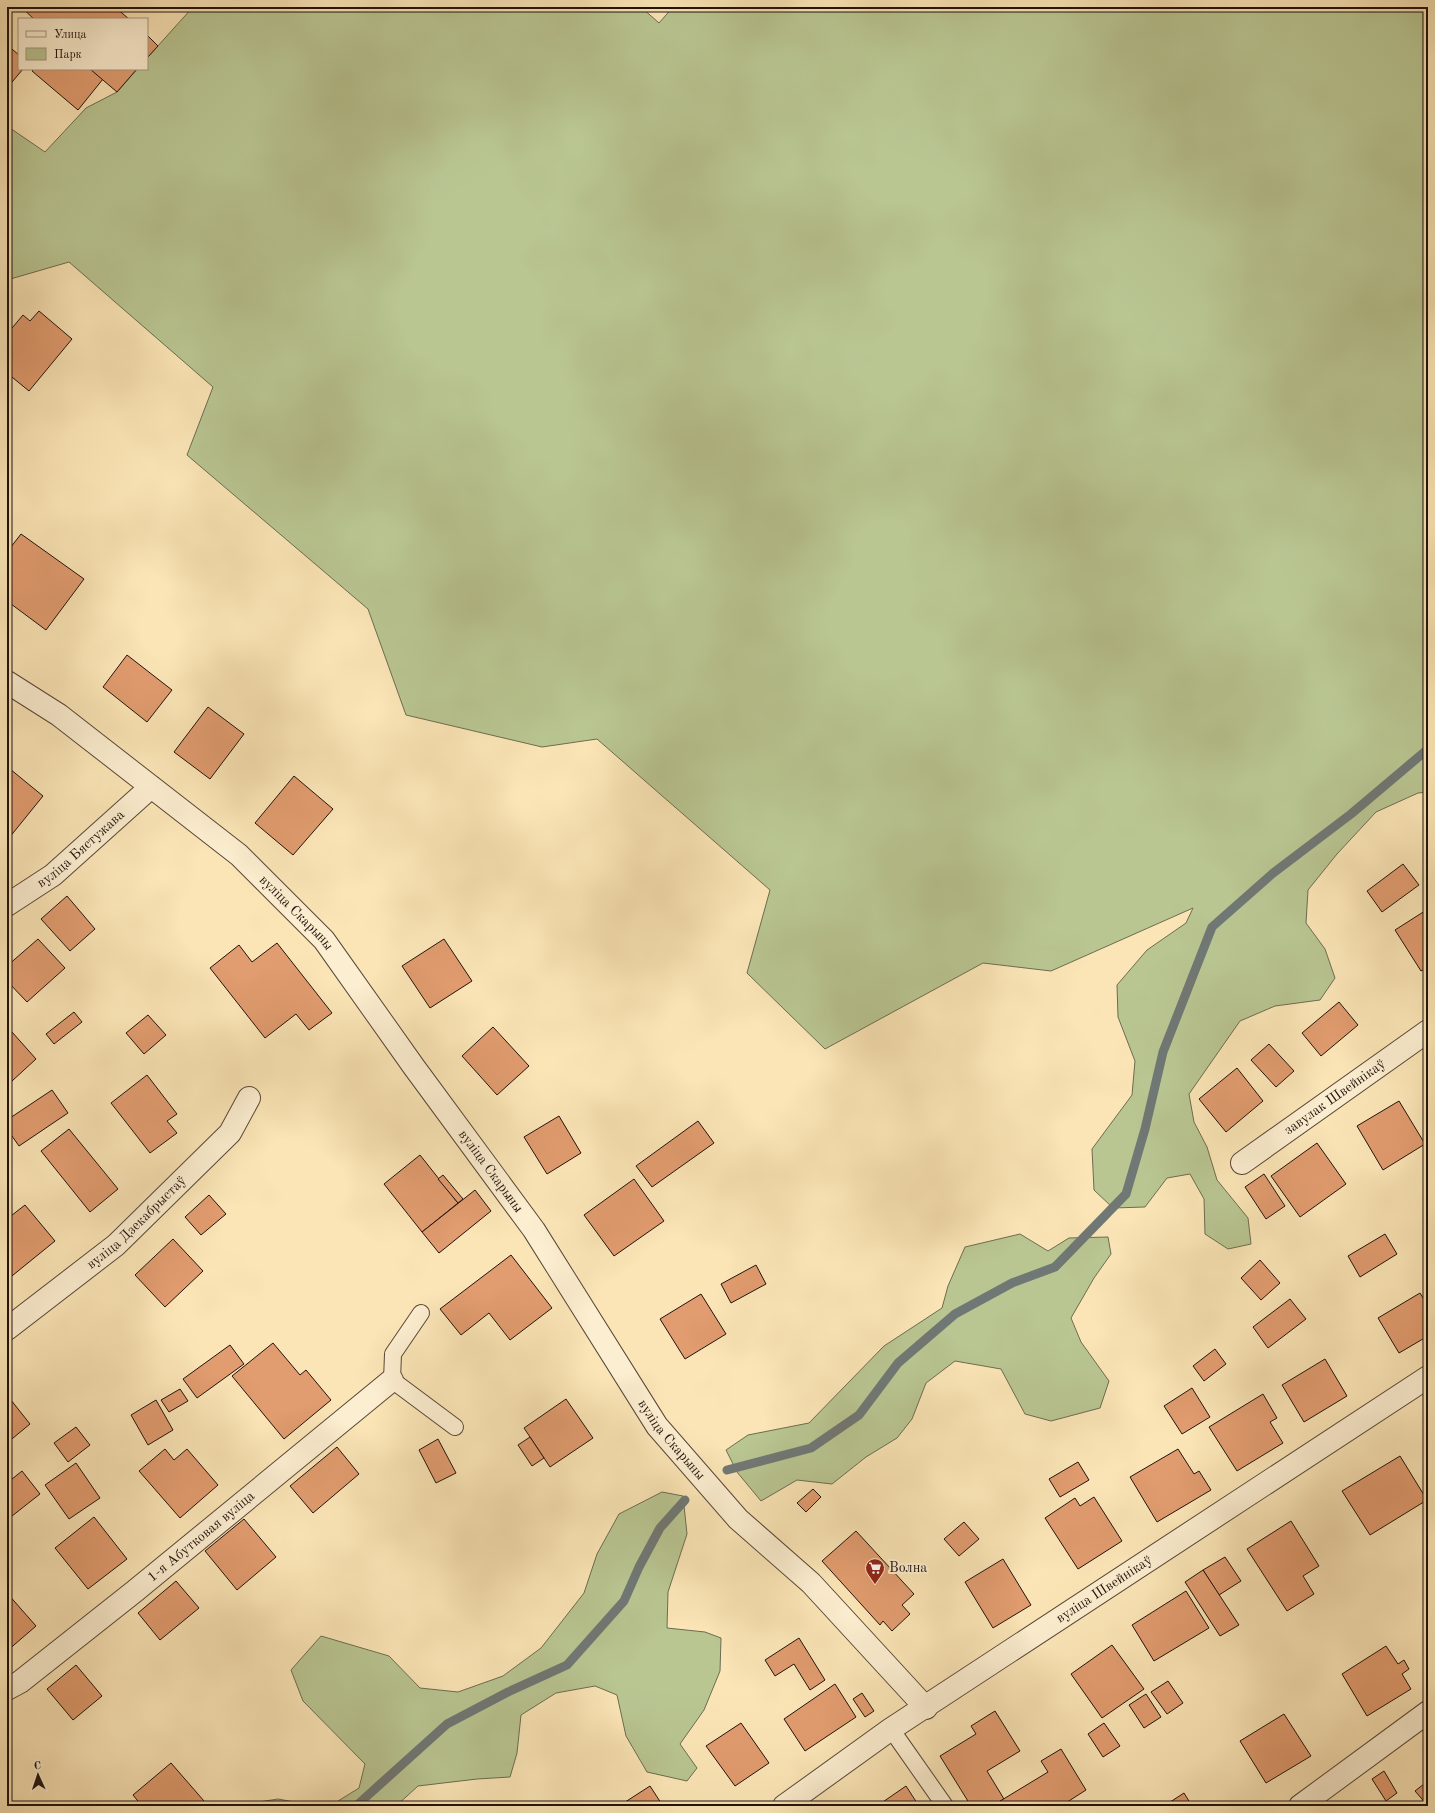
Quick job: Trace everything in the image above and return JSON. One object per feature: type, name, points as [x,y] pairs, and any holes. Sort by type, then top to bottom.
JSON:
[{"type":"street","name":"вуліца Скарыны","points":[[7,682],[59,715],[239,855],[324,940],[414,1067],[534,1230],[656,1426],[738,1519],[811,1583],[926,1708]]},
{"type":"street","name":"вуліца Бястужава","points":[[7,905],[53,875],[151,787]]},
{"type":"street","name":"завулак Швейнікаў","points":[[1242,1163],[1428,1031]]},
{"type":"street","name":"вуліца Дзекабрыстаў","points":[[7,1329],[116,1245],[230,1133],[249,1098]]},
{"type":"street","name":"вуліца Швейнікаў","points":[[784,1806],[891,1729],[926,1708],[1428,1378]]},
{"type":"street","name":"1-я Абутковая вуліца","points":[[7,1689],[20,1682],[135,1591],[392,1380]]},
{"type":"street","points":[[1300,1806],[1428,1712]]},
{"type":"lane","points":[[421,1313],[393,1354],[392,1380],[454,1427]]},
{"type":"lane","points":[[891,1729],[944,1806]]},
{"type":"green space","points":[[193,7],[641,7],[659,23],[673,7],[1428,7],[1428,792],[1418,793],[1376,812],[1337,854],[1308,890],[1306,923],[1325,949],[1335,978],[1320,1000],[1275,1006],[1240,1021],[1189,1094],[1194,1122],[1207,1147],[1217,1180],[1248,1218],[1251,1244],[1228,1249],[1205,1234],[1204,1199],[1190,1174],[1167,1178],[1145,1207],[1113,1208],[1094,1190],[1092,1149],[1132,1095],[1135,1061],[1118,1017],[1117,985],[1147,950],[1186,923],[1193,908],[1051,971],[983,963],[825,1049],[747,973],[770,890],[597,739],[542,747],[406,715],[368,609],[187,455],[213,387],[69,262],[7,280],[7,126],[45,152],[86,108],[117,92],[136,70],[148,70],[148,57]]},
{"type":"green space","points":[[1020,1234],[1048,1251],[1069,1238],[1108,1237],[1111,1254],[1094,1278],[1071,1318],[1081,1342],[1109,1381],[1100,1408],[1051,1421],[1025,1414],[1001,1369],[955,1361],[926,1383],[912,1419],[897,1438],[866,1457],[832,1484],[797,1480],[761,1501],[737,1472],[726,1450],[748,1435],[809,1423],[884,1346],[942,1308],[948,1286],[965,1247]]},
{"type":"green space","points":[[662,1492],[683,1496],[687,1534],[668,1592],[667,1628],[705,1632],[721,1638],[720,1671],[704,1710],[680,1744],[697,1768],[687,1781],[647,1772],[626,1736],[617,1695],[595,1686],[556,1693],[521,1715],[517,1753],[510,1777],[477,1779],[418,1786],[396,1806],[330,1806],[359,1788],[365,1764],[303,1701],[291,1670],[321,1636],[389,1656],[420,1688],[458,1692],[503,1676],[541,1648],[584,1593],[597,1554],[619,1514]]},
{"type":"green space","points":[[278,1799],[316,1806],[238,1806],[239,1805]]},
{"type":"building","points":[[21,7],[115,7],[128,18],[33,18]]},
{"type":"building","points":[[148,36],[158,46],[148,57]]},
{"type":"building","points":[[7,45],[18,54],[18,70],[22,70],[7,88]]},
{"type":"building","points":[[91,70],[136,70],[117,92]]},
{"type":"building","points":[[92,70],[103,79],[78,110],[32,71]]},
{"type":"building","points":[[39,311],[72,339],[29,391],[7,373],[7,334],[23,315],[30,321]]},
{"type":"building","points":[[21,534],[84,579],[46,630],[7,601],[7,552]]},
{"type":"building","points":[[127,655],[172,690],[147,722],[103,687]]},
{"type":"building","points":[[208,707],[244,734],[210,779],[174,752]]},
{"type":"building","points":[[10,769],[43,796],[9,838],[7,837],[7,773]]},
{"type":"building","points":[[294,776],[333,809],[293,855],[255,823]]},
{"type":"building","points":[[1403,864],[1419,885],[1382,912],[1367,891]]},
{"type":"building","points":[[67,896],[95,929],[70,951],[41,919]]},
{"type":"building","points":[[1428,909],[1428,967],[1421,971],[1395,930]]},
{"type":"building","points":[[38,939],[65,968],[27,1002],[7,981],[7,966]]},
{"type":"building","points":[[444,939],[472,981],[430,1008],[402,966]]},
{"type":"building","points":[[277,943],[332,1013],[309,1030],[296,1014],[265,1038],[210,968],[239,945],[252,962]]},
{"type":"building","points":[[1339,1002],[1358,1025],[1321,1056],[1302,1033]]},
{"type":"building","points":[[74,1012],[82,1022],[54,1044],[46,1034]]},
{"type":"building","points":[[148,1015],[166,1035],[144,1054],[126,1033]]},
{"type":"building","points":[[493,1027],[529,1066],[497,1095],[462,1056]]},
{"type":"building","points":[[12,1032],[36,1059],[12,1081],[7,1075],[7,1036]]},
{"type":"building","points":[[1269,1044],[1294,1071],[1276,1087],[1251,1060]]},
{"type":"building","points":[[1237,1068],[1263,1101],[1226,1132],[1199,1099]]},
{"type":"building","points":[[147,1075],[177,1114],[167,1121],[177,1133],[150,1153],[111,1103]]},
{"type":"building","points":[[52,1090],[68,1113],[19,1146],[7,1129],[7,1120]]},
{"type":"building","points":[[1399,1101],[1425,1144],[1383,1170],[1357,1126]]},
{"type":"building","points":[[559,1116],[581,1153],[547,1174],[524,1137]]},
{"type":"building","points":[[698,1121],[714,1143],[652,1187],[636,1166]]},
{"type":"building","points":[[69,1129],[118,1189],[90,1212],[41,1151]]},
{"type":"building","points":[[1317,1143],[1346,1184],[1300,1217],[1271,1176]]},
{"type":"building","points":[[420,1155],[458,1203],[422,1232],[384,1184]]},
{"type":"building","points":[[1264,1174],[1285,1206],[1266,1219],[1245,1187]]},
{"type":"building","points":[[443,1175],[463,1199],[458,1203],[438,1179]]},
{"type":"building","points":[[634,1179],[664,1221],[614,1256],[584,1215]]},
{"type":"building","points":[[475,1190],[491,1211],[439,1253],[422,1232]]},
{"type":"building","points":[[209,1195],[226,1214],[201,1235],[185,1217]]},
{"type":"building","points":[[25,1205],[55,1241],[7,1280],[7,1219]]},
{"type":"building","points":[[1385,1234],[1397,1254],[1360,1277],[1348,1256]]},
{"type":"building","points":[[173,1239],[203,1271],[165,1307],[135,1275]]},
{"type":"building","points":[[511,1255],[552,1308],[510,1340],[489,1313],[461,1335],[440,1309]]},
{"type":"building","points":[[1260,1260],[1280,1283],[1261,1300],[1241,1278]]},
{"type":"building","points":[[756,1265],[766,1284],[731,1303],[721,1284]]},
{"type":"building","points":[[1420,1293],[1428,1306],[1428,1336],[1399,1353],[1378,1318]]},
{"type":"building","points":[[701,1294],[726,1334],[685,1359],[660,1319]]},
{"type":"building","points":[[1290,1299],[1306,1319],[1268,1348],[1253,1327]]},
{"type":"building","points":[[273,1343],[300,1375],[306,1370],[331,1400],[284,1439],[232,1376]]},
{"type":"building","points":[[230,1345],[244,1364],[197,1398],[183,1379]]},
{"type":"building","points":[[1215,1349],[1226,1364],[1204,1381],[1193,1366]]},
{"type":"building","points":[[1325,1359],[1347,1396],[1304,1422],[1282,1385]]},
{"type":"building","points":[[1192,1388],[1210,1417],[1182,1434],[1164,1406]]},
{"type":"building","points":[[180,1389],[188,1401],[169,1412],[161,1400]]},
{"type":"building","points":[[1263,1394],[1277,1418],[1270,1422],[1283,1443],[1237,1471],[1209,1427]]},
{"type":"building","points":[[7,1395],[30,1424],[7,1443]]},
{"type":"building","points":[[566,1399],[593,1438],[550,1467],[524,1428]]},
{"type":"building","points":[[156,1400],[173,1430],[148,1445],[131,1415]]},
{"type":"building","points":[[76,1427],[90,1445],[68,1462],[54,1443]]},
{"type":"building","points":[[530,1437],[544,1458],[532,1466],[518,1445]]},
{"type":"building","points":[[438,1439],[456,1473],[436,1483],[419,1450]]},
{"type":"building","points":[[337,1447],[359,1474],[313,1513],[290,1486]]},
{"type":"building","points":[[165,1449],[174,1460],[187,1449],[218,1485],[180,1518],[139,1471]]},
{"type":"building","points":[[1178,1449],[1194,1474],[1199,1471],[1211,1490],[1157,1522],[1130,1477]]},
{"type":"building","points":[[1400,1456],[1427,1500],[1370,1535],[1342,1491]]},
{"type":"building","points":[[1078,1462],[1089,1480],[1060,1497],[1049,1479]]},
{"type":"building","points":[[76,1463],[100,1498],[69,1519],[45,1485]]},
{"type":"building","points":[[22,1471],[40,1494],[12,1516],[7,1510],[7,1483]]},
{"type":"building","points":[[813,1489],[821,1497],[806,1512],[797,1503]]},
{"type":"building","points":[[1094,1497],[1122,1541],[1078,1569],[1045,1518],[1075,1498],[1080,1506]]},
{"type":"building","points":[[94,1517],[127,1559],[88,1589],[55,1548]]},
{"type":"building","points":[[244,1519],[276,1557],[237,1590],[205,1551]]},
{"type":"building","points":[[1291,1521],[1319,1566],[1303,1576],[1314,1594],[1287,1611],[1247,1549]]},
{"type":"building","points":[[964,1522],[979,1539],[959,1556],[944,1539]]},
{"type":"building","name":"Волна","points":[[856,1531],[914,1594],[902,1605],[910,1614],[892,1631],[883,1621],[880,1625],[822,1561]]},
{"type":"building","points":[[1225,1557],[1241,1581],[1219,1595],[1203,1570]]},
{"type":"building","points":[[1003,1559],[1031,1605],[993,1628],[965,1582]]},
{"type":"building","points":[[1203,1570],[1239,1625],[1220,1636],[1185,1582]]},
{"type":"building","points":[[176,1581],[199,1608],[160,1640],[138,1613]]},
{"type":"building","points":[[1186,1591],[1209,1628],[1154,1661],[1132,1625]]},
{"type":"building","points":[[7,1593],[36,1626],[7,1651]]},
{"type":"building","points":[[799,1638],[825,1680],[810,1690],[794,1664],[775,1676],[765,1660]]},
{"type":"building","points":[[1112,1645],[1144,1689],[1102,1718],[1071,1674]]},
{"type":"building","points":[[1386,1646],[1398,1664],[1404,1660],[1409,1669],[1402,1674],[1411,1689],[1367,1716],[1342,1674]]},
{"type":"building","points":[[76,1665],[102,1696],[73,1720],[47,1689]]},
{"type":"building","points":[[1168,1681],[1183,1703],[1167,1714],[1151,1692]]},
{"type":"building","points":[[835,1684],[856,1717],[805,1751],[784,1719]]},
{"type":"building","points":[[862,1693],[874,1711],[865,1717],[853,1699]]},
{"type":"building","points":[[1146,1694],[1161,1717],[1144,1728],[1129,1705]]},
{"type":"building","points":[[995,1711],[1020,1751],[987,1771],[1004,1799],[992,1806],[971,1806],[940,1756],[976,1734],[971,1726]]},
{"type":"building","points":[[1284,1714],[1311,1756],[1266,1783],[1240,1741]]},
{"type":"building","points":[[741,1723],[769,1763],[735,1786],[706,1746]]},
{"type":"building","points":[[1104,1723],[1120,1746],[1103,1757],[1088,1734]]},
{"type":"building","points":[[1061,1749],[1086,1790],[1061,1806],[992,1806],[1048,1772],[1041,1761]]},
{"type":"building","points":[[171,1763],[204,1801],[198,1806],[142,1806],[133,1795]]},
{"type":"building","points":[[1384,1771],[1397,1793],[1386,1801],[1372,1779]]},
{"type":"building","points":[[1424,1784],[1428,1788],[1428,1806],[1415,1791]]},
{"type":"building","points":[[650,1786],[663,1806],[619,1806]]},
{"type":"building","points":[[906,1786],[919,1806],[877,1806]]},
{"type":"building","points":[[1184,1793],[1192,1806],[1164,1806]]},
{"type":"waterway","points":[[727,1470],[811,1448],[859,1415],[898,1363],[955,1314],[1012,1283],[1055,1267],[1126,1194],[1145,1129],[1163,1052],[1212,927],[1272,874],[1351,814],[1428,749]]},
{"type":"waterway","points":[[356,1806],[447,1724],[508,1692],[567,1665],[624,1601],[639,1567],[660,1528],[685,1500]]},
{"type":"place","name":"Волна","points":[[875,1585]]}]
